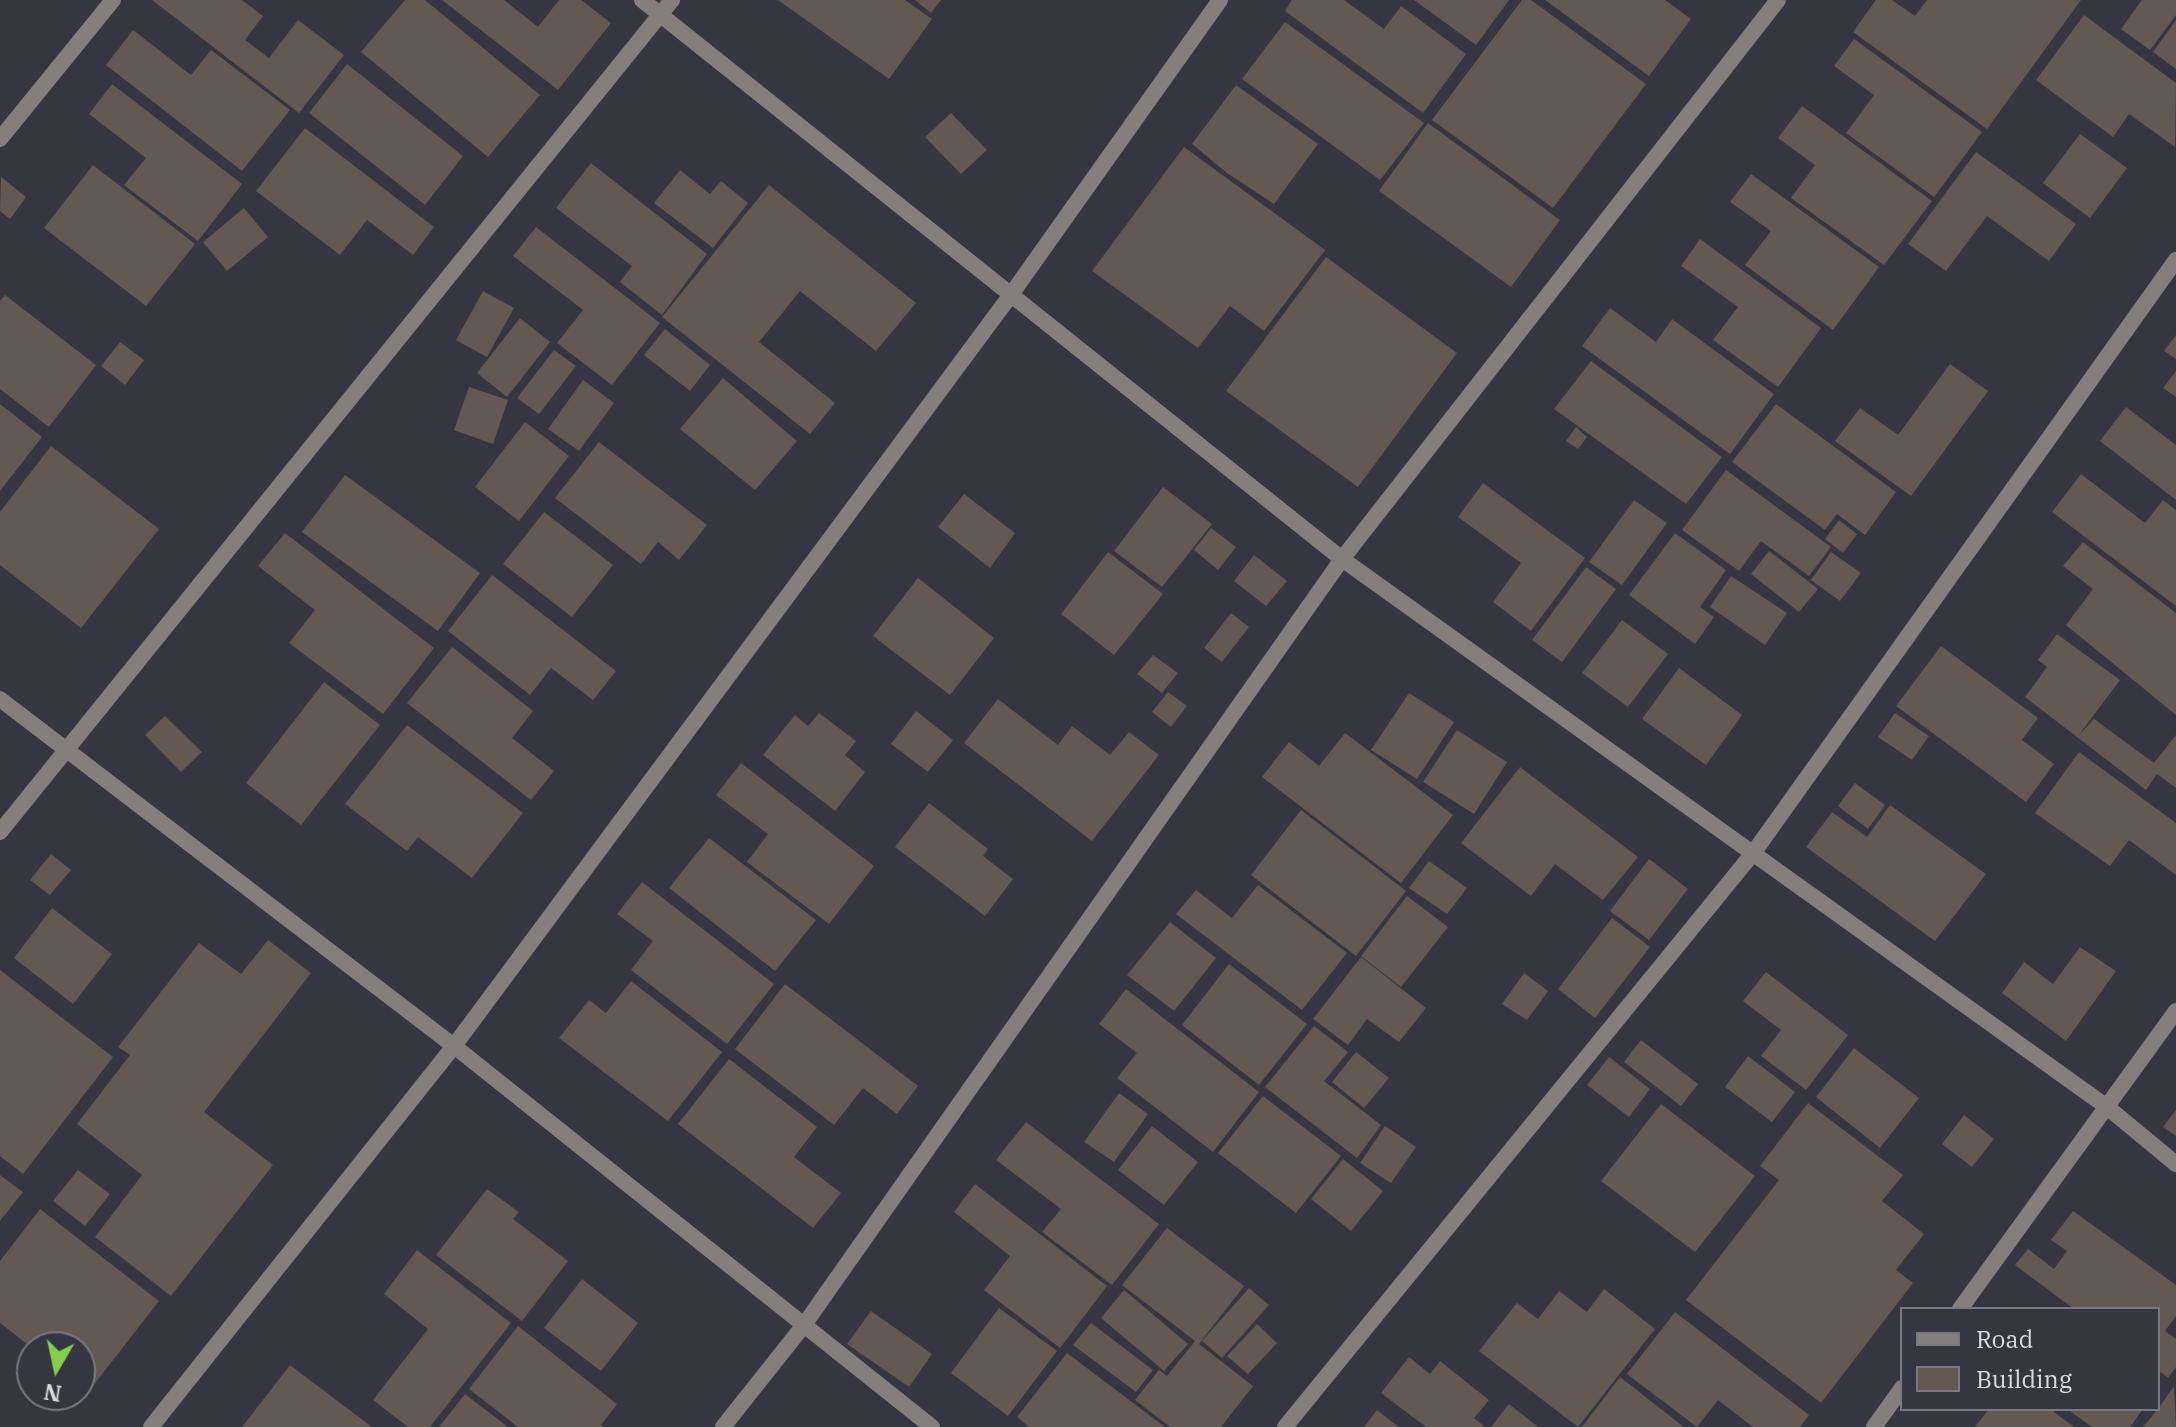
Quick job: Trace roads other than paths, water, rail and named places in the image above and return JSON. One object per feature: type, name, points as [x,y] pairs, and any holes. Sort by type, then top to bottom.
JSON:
[{"type":"street","points":[[0,139],[113,0]]},
{"type":"street","points":[[642,0],[1342,559],[2107,1107],[2176,1164]]},
{"type":"street","points":[[0,832],[63,750],[672,0]]},
{"type":"street","points":[[151,1427],[454,1046],[1010,296],[1220,0]]},
{"type":"street","points":[[723,1427],[804,1325],[1342,559],[1778,0]]},
{"type":"street","points":[[1285,1427],[1754,852],[2176,260]]},
{"type":"street","points":[[0,699],[454,1046],[932,1427]]},
{"type":"street","points":[[1961,1307],[2176,1011]]},
{"type":"street","points":[[1874,1427],[1900,1391]]}]
